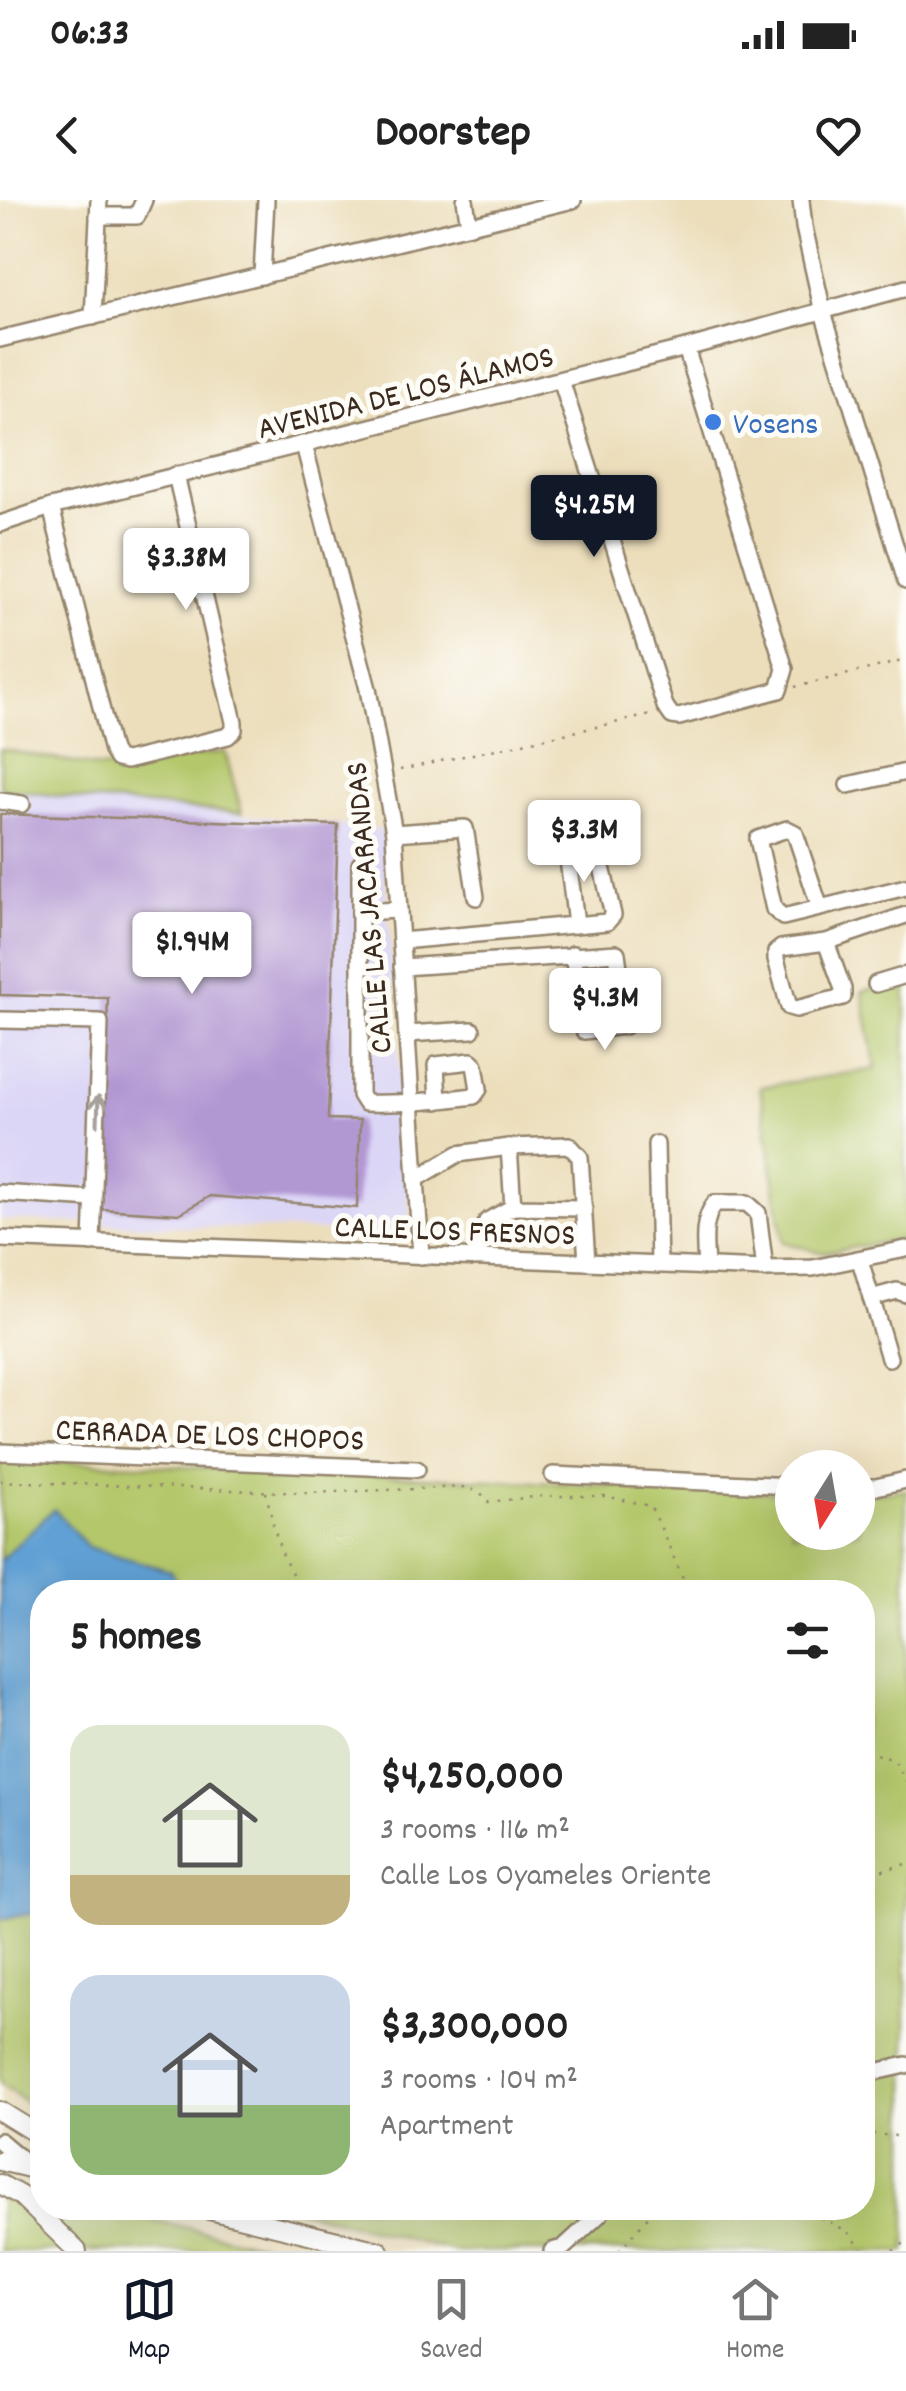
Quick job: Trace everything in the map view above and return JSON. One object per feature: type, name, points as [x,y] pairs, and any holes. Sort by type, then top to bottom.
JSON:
[{"type":"main road","points":[[0,2111],[30,2130]]},
{"type":"main road","points":[[0,2161],[30,2168]]},
{"type":"main road","points":[[0,2184],[30,2204]]},
{"type":"main road","points":[[46,2220],[77,2251]]},
{"type":"main road","points":[[254,2220],[379,2251]]},
{"type":"main road","points":[[282,2220],[316,2234]]},
{"type":"street","points":[[92,317],[99,208],[137,216],[144,200]]},
{"type":"street","points":[[262,276],[266,200]]},
{"type":"street","points":[[465,200],[469,225]]},
{"type":"street","points":[[0,340],[573,200]]},
{"type":"street","points":[[802,200],[804,227],[823,312],[906,582]]},
{"type":"street","points":[[823,312],[906,288]]},
{"type":"street","name":"AVENIDA DE LOS ÁLAMOS","points":[[0,524],[50,507],[823,312]]},
{"type":"street","points":[[561,380],[666,709],[680,717],[781,686],[784,670],[686,348]]},
{"type":"street","name":"CALLE LAS JACARANDAS","points":[[304,445],[368,689],[394,834],[421,1256]]},
{"type":"street","points":[[50,507],[117,759],[126,761],[228,736],[234,730],[176,475]]},
{"type":"street","points":[[848,785],[906,772]]},
{"type":"street","points":[[0,801],[22,804]]},
{"type":"street","points":[[394,834],[465,828],[476,896]]},
{"type":"street","points":[[820,908],[795,834],[787,829],[758,839],[777,915],[820,908],[906,887]]},
{"type":"street","points":[[401,940],[607,922],[613,915],[597,846],[567,851],[576,924]]},
{"type":"street","points":[[360,864],[360,1095],[365,1103],[438,1100]]},
{"type":"street","points":[[360,912],[399,910]]},
{"type":"street","points":[[826,942],[844,989],[843,997],[789,1007],[776,952],[781,948],[826,942],[906,915]]},
{"type":"street","points":[[402,967],[573,954],[616,952],[624,1026],[584,1031],[573,954]]},
{"type":"street","points":[[876,984],[906,975]]},
{"type":"street","points":[[0,1020],[95,1020],[101,1026],[92,1242]]},
{"type":"street","points":[[407,1034],[472,1030]]},
{"type":"street","points":[[656,1144],[659,1265]]},
{"type":"street","points":[[416,1178],[458,1154],[569,1145],[580,1157],[588,1262]]},
{"type":"street","points":[[509,1147],[513,1206]]},
{"type":"street","points":[[0,1192],[94,1198]]},
{"type":"street","points":[[706,1267],[705,1222],[709,1212],[715,1203],[746,1203],[758,1212],[765,1269]]},
{"type":"street","points":[[474,1258],[487,1221],[513,1206],[584,1208]]},
{"type":"street","name":"CALLE LOS FRESNOS","points":[[0,1239],[765,1269],[813,1268],[906,1249]]},
{"type":"street","points":[[860,1260],[889,1358]]},
{"type":"street","points":[[871,1298],[898,1291],[906,1294]]},
{"type":"street","name":"CERRADA DE LOS CHOPOS","points":[[0,1452],[417,1469]]},
{"type":"street","points":[[553,1474],[775,1485]]},
{"type":"street","points":[[875,1487],[906,1480]]},
{"type":"street","points":[[875,2072],[906,2065]]},
{"type":"street","points":[[0,2140],[30,2164]]},
{"type":"street","points":[[552,2251],[563,2248],[593,2220]]},
{"type":"path","points":[[781,686],[906,660]]},
{"type":"path","points":[[384,773],[666,709]]},
{"type":"path","points":[[0,1480],[308,1493],[465,1487],[481,1493],[487,1502],[544,1496],[605,1496],[652,1506],[684,1580]]},
{"type":"path","points":[[266,1490],[278,1548],[295,1580]]},
{"type":"path","points":[[875,1754],[894,1760],[906,1781]]},
{"type":"path","points":[[875,1872],[906,1864]]},
{"type":"path","points":[[875,2134],[906,2137]]},
{"type":"path","points":[[619,2251],[645,2220]]},
{"type":"path","points":[[824,2220],[847,2232],[864,2251]]},
{"type":"path","points":[[893,2251],[906,2242]]},
{"type":"shaded area","points":[[0,788],[382,829],[411,1234],[0,1220]]},
{"type":"green space","points":[[0,749],[102,768],[225,752],[242,813],[0,788]]},
{"type":"green space","points":[[906,979],[906,1238],[823,1253],[783,1242],[760,1087],[876,1069],[862,992]]},
{"type":"green space","points":[[0,1459],[775,1492],[775,1550],[875,1550],[875,1493],[906,1490],[906,2251],[454,2251],[338,2220],[875,2220],[875,1580],[30,1580],[30,2105],[0,2083]]},
{"type":"green space","points":[[0,2187],[30,2193],[30,2220],[153,2220],[288,2251],[0,2251]]},
{"type":"water","points":[[54,1509],[88,1547],[171,1571],[176,1580],[30,1580],[30,1914],[0,1919],[0,1560]]},
{"type":"building","points":[[0,814],[338,825],[328,1119],[360,1120],[357,1208],[210,1196],[179,1214],[101,1209],[108,998],[0,995]]},
{"type":"place","name":"Vosens","points":[[713,422]]}]
